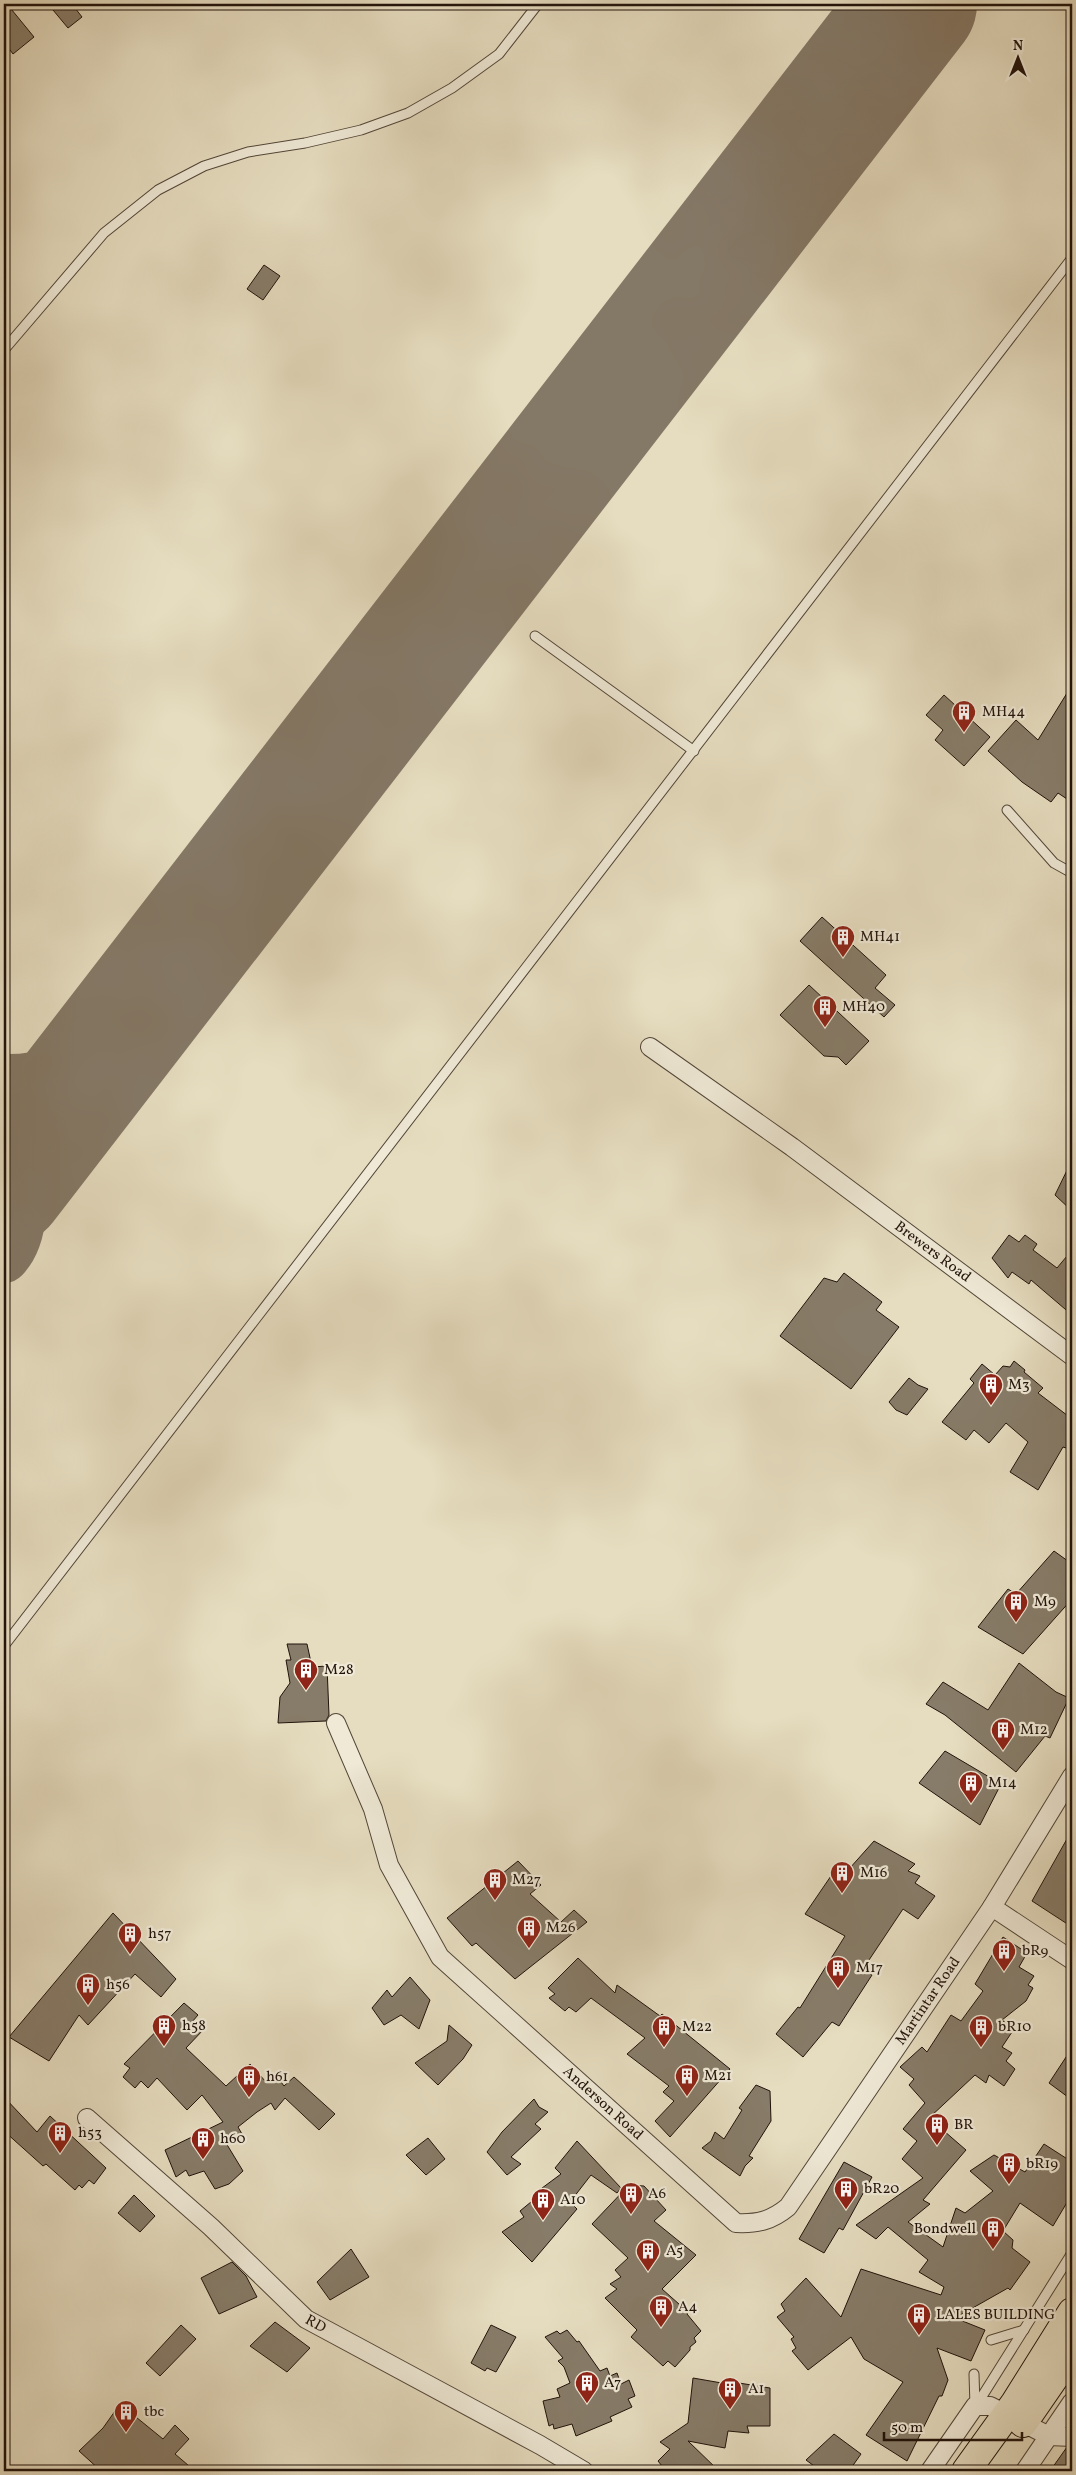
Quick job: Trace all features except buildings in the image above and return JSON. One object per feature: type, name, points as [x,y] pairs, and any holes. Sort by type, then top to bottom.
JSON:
[{"type":"main road","points":[[989,2471],[1015,2418],[1071,2315]]},
{"type":"main road","points":[[966,2471],[1072,2352]]},
{"type":"street","name":"Brewers Road","points":[[650,1046],[792,1147],[1072,1356]]},
{"type":"street","name":"Anderson Road","points":[[336,1722],[373,1809],[389,1865],[440,1957],[736,2223],[755,2224],[774,2218]]},
{"type":"street","name":"Martintar Road","points":[[774,2218],[788,2208],[992,1907],[1072,1776]]},
{"type":"street","points":[[992,1907],[1072,1960]]},
{"type":"street","name":"RD","points":[[87,2118],[211,2227],[306,2319],[506,2426],[584,2471]]},
{"type":"street","points":[[1025,2471],[1072,2402]]},
{"type":"street","points":[[930,2471],[976,2406],[990,2406],[1049,2436],[1072,2436]]},
{"type":"lane","points":[[4,350],[104,233],[158,190],[204,166],[248,152],[361,130],[408,113],[452,88],[499,54],[538,4]]},
{"type":"lane","points":[[4,1646],[1072,258]]},
{"type":"lane","points":[[535,636],[694,751]]},
{"type":"lane","points":[[1007,810],[1054,863],[1072,873]]},
{"type":"lane","points":[[976,2406],[1071,2257]]},
{"type":"lane","points":[[991,2340],[1024,2330]]},
{"type":"lane","points":[[974,2374],[976,2406]]},
{"type":"taxiway","points":[[4,1079],[20,1079],[48,1074],[72,1065],[111,1045]]},
{"type":"taxiway","points":[[4,1258],[16,1238],[21,1214],[19,1165]]},
{"type":"runway","points":[[4,1184],[915,4]]},
{"type":"place","name":"MH44","points":[[964,733]]},
{"type":"place","name":"MH41","points":[[843,958]]},
{"type":"place","name":"MH40","points":[[825,1028]]},
{"type":"place","name":"M3","points":[[991,1406]]},
{"type":"place","name":"M9","points":[[1016,1623]]},
{"type":"place","name":"M28","points":[[306,1691]]},
{"type":"place","name":"M12","points":[[1003,1751]]},
{"type":"place","name":"M14","points":[[971,1804]]},
{"type":"place","name":"M16","points":[[842,1894]]},
{"type":"place","name":"M27","points":[[495,1901]]},
{"type":"place","name":"M26","points":[[529,1949]]},
{"type":"place","name":"h57","points":[[130,1955]]},
{"type":"place","name":"bR9","points":[[1004,1972]]},
{"type":"place","name":"M17","points":[[838,1989]]},
{"type":"place","name":"h56","points":[[88,2006]]},
{"type":"place","name":"h58","points":[[164,2047]]},
{"type":"place","name":"M22","points":[[664,2048]]},
{"type":"place","name":"bR10","points":[[981,2048]]},
{"type":"place","name":"M21","points":[[687,2097]]},
{"type":"place","name":"h61","points":[[249,2098]]},
{"type":"place","name":"BR","points":[[937,2146]]},
{"type":"place","name":"h53","points":[[60,2154]]},
{"type":"place","name":"h60","points":[[203,2160]]},
{"type":"place","name":"bR19","points":[[1009,2185]]},
{"type":"place","name":"bR20","points":[[846,2210]]},
{"type":"place","name":"A6","points":[[631,2215]]},
{"type":"place","name":"A10","points":[[543,2221]]},
{"type":"place","name":"Bondwell","points":[[993,2250]]},
{"type":"place","name":"A5","points":[[648,2272]]},
{"type":"place","name":"A4","points":[[661,2328]]},
{"type":"place","name":"LALES BUILDING","points":[[919,2336]]},
{"type":"place","name":"A7","points":[[587,2404]]},
{"type":"place","name":"A1","points":[[730,2410]]},
{"type":"place","name":"tbc","points":[[126,2433]]}]
